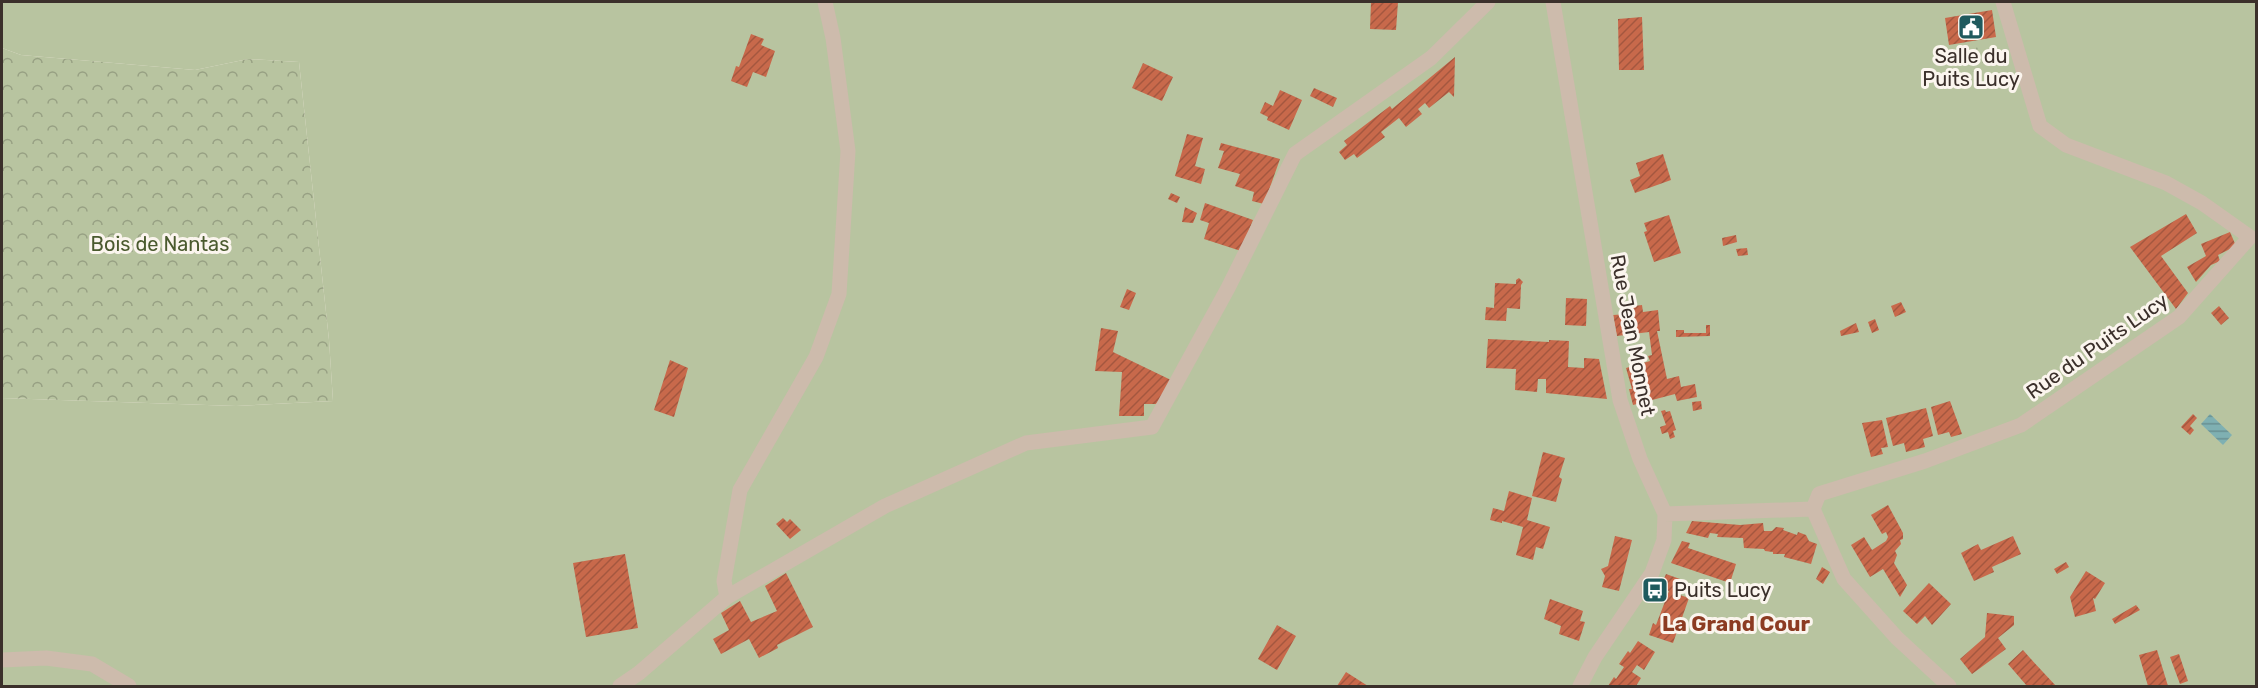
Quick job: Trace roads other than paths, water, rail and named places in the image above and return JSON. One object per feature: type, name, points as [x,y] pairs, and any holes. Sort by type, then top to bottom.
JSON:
[{"type":"street","points":[[727,597],[724,581],[740,490],[816,357],[839,294],[848,151],[833,38],[825,2]]},
{"type":"street","points":[[620,687],[727,597],[885,506],[1026,443],[1152,427],[1228,288],[1295,154],[1431,58],[1488,2]]},
{"type":"street","name":"Rue Jean Monnet","points":[[1552,2],[1620,400],[1640,459],[1665,514],[1664,540],[1652,573],[1595,657],[1580,687]]},
{"type":"street","name":"Rue du Puits Lucy","points":[[1813,509],[1819,494],[1925,461],[2021,425],[2178,317],[2253,234],[2166,183],[2066,145],[2040,126],[2003,2]]},
{"type":"street","points":[[1665,514],[1813,509],[1844,579],[1897,638],[1949,687]]},
{"type":"street","points":[[2,660],[46,658],[92,664],[129,687]]},
{"type":"water","points":[[2210,414],[2232,435],[2223,445],[2201,424]]},
{"type":"place","name":"Salle du Puits Lucy","points":[[1971,27]]},
{"type":"place","name":"Puits Lucy","points":[[1655,590]]},
{"type":"district","name":"La Grand Cour","points":[[1736,624]]},
{"type":"park label","name":"Bois de Nantas","points":[[160,244]]}]
